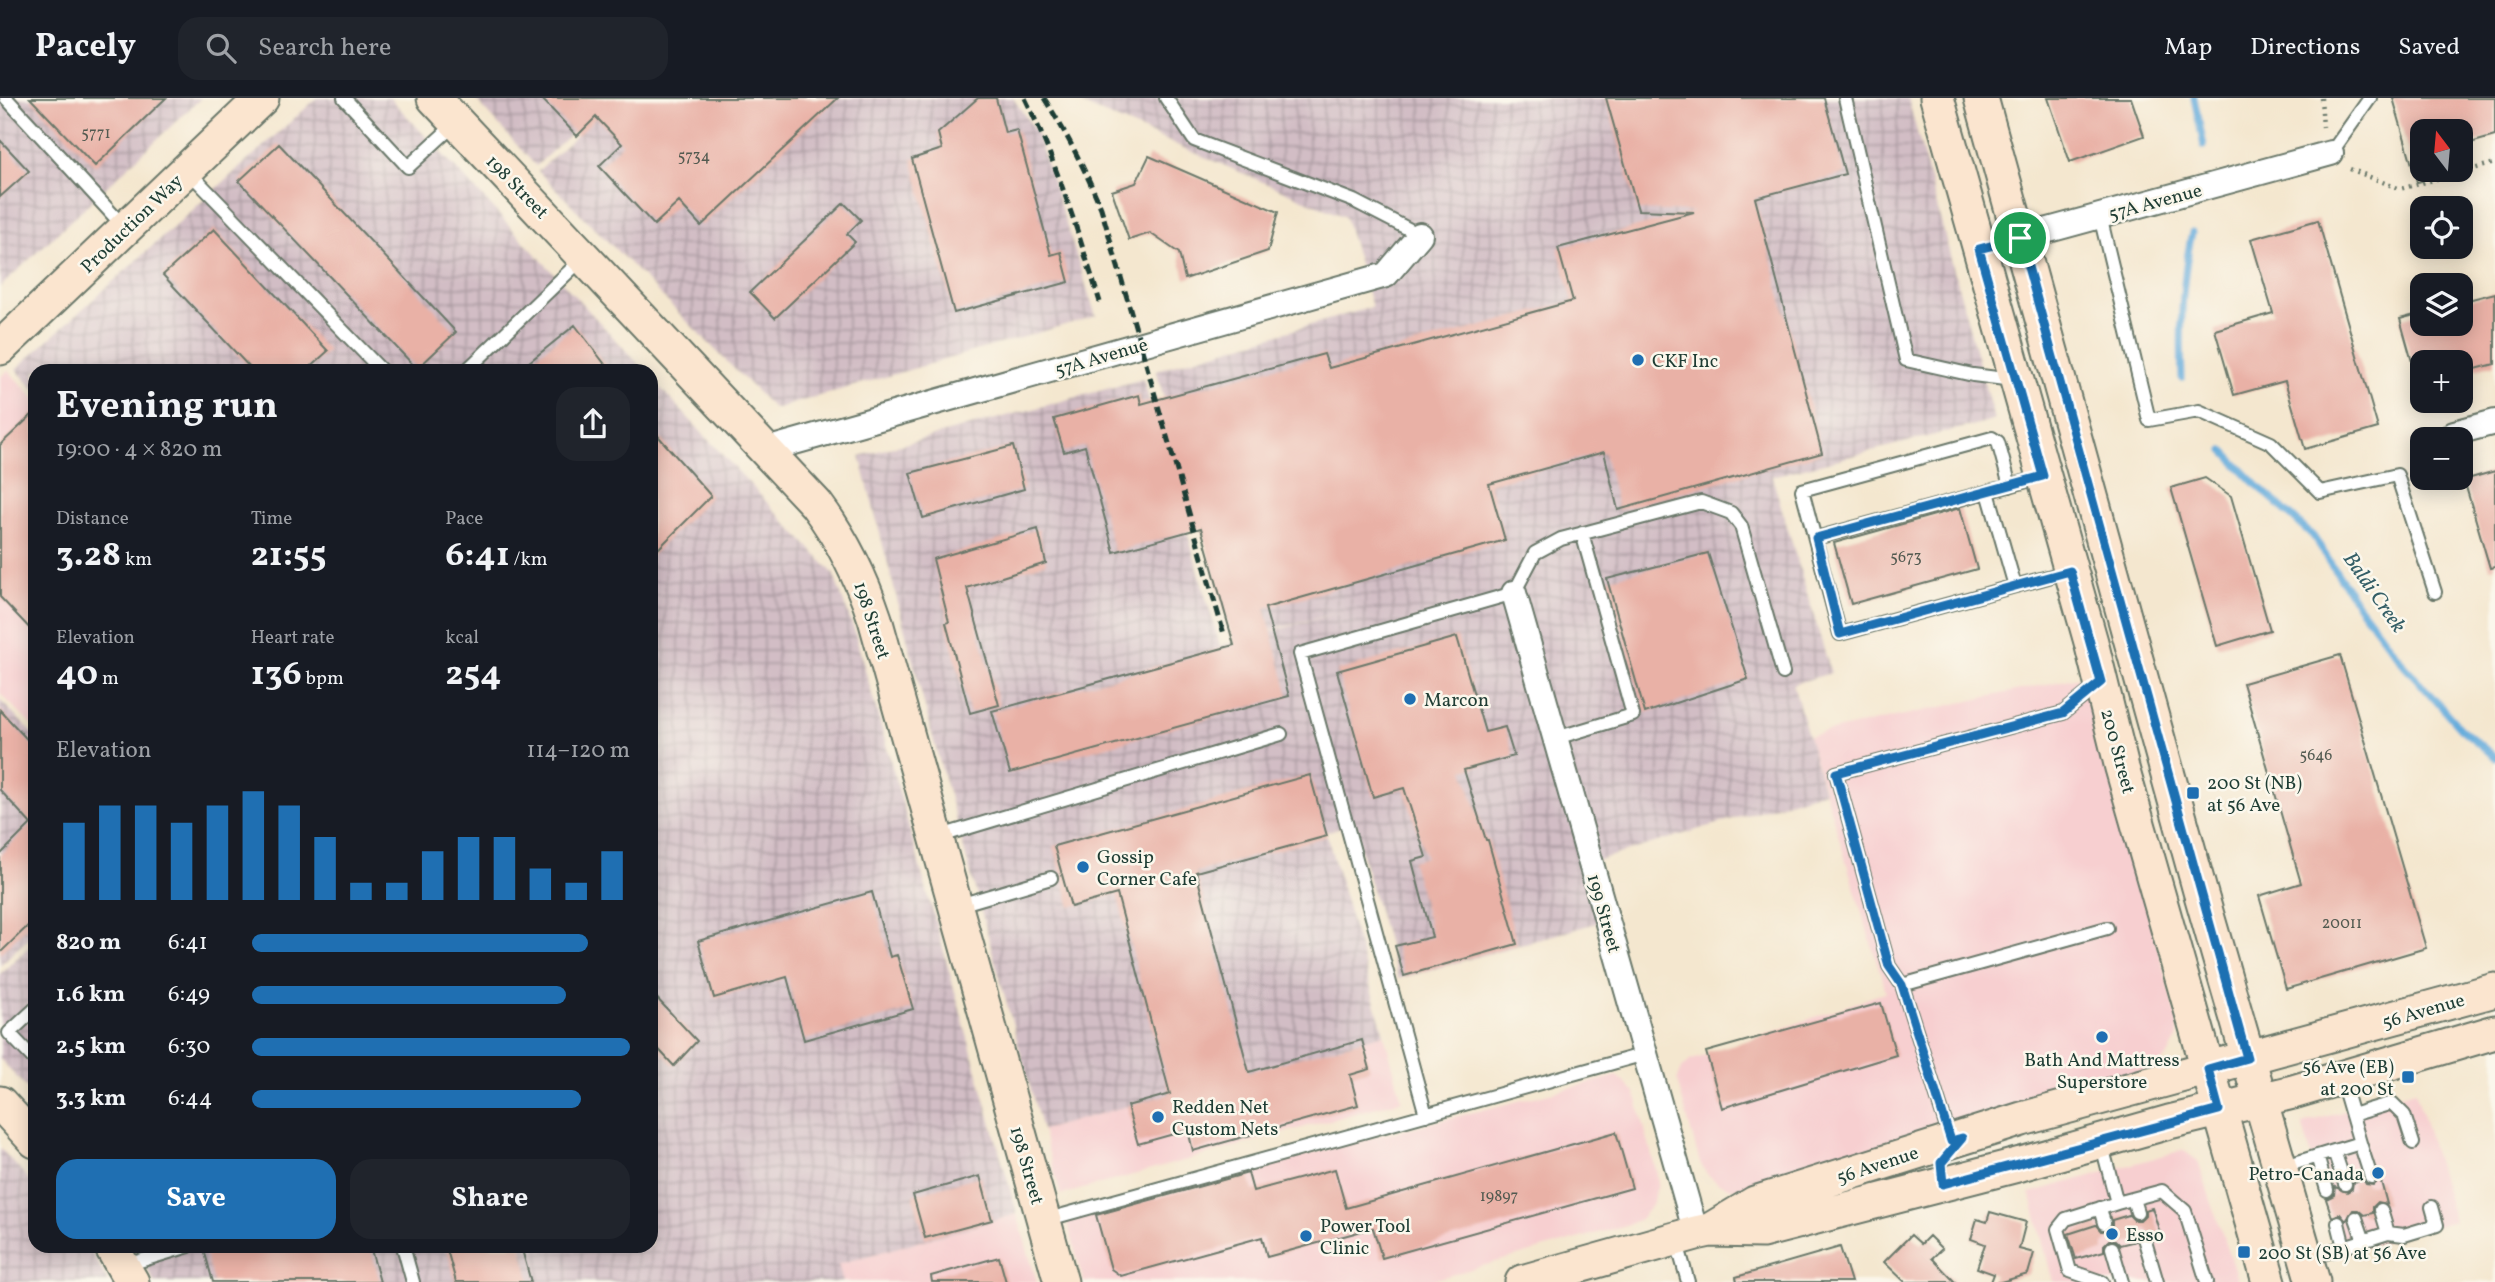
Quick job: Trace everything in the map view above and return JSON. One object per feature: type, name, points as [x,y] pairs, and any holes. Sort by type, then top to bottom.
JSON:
[{"type":"main road","name":"Production Way","points":[[0,348],[262,98]]},
{"type":"main road","name":"198 Street","points":[[434,98],[816,504],[835,529],[853,562],[875,619],[1061,1282]]},
{"type":"main road","name":"200 Street","points":[[1937,98],[2101,682],[2122,768],[2269,1282]]},
{"type":"main road","points":[[1981,98],[2247,1058],[2309,1270]]},
{"type":"main road","name":"56 Avenue","points":[[1522,1282],[1694,1234],[1755,1203],[2022,1119],[2495,990]]},
{"type":"main road","name":"56 Avenue","points":[[1694,1234],[1762,1231],[2259,1100],[2495,1032]]},
{"type":"main road","points":[[0,1103],[28,1133]]},
{"type":"main road","points":[[1943,1184],[1941,1163],[1957,1139]]},
{"type":"street","name":"57A Avenue","points":[[1979,249],[2331,153]]},
{"type":"street","name":"57A Avenue","points":[[766,450],[1386,275],[1420,235]]},
{"type":"street","points":[[2473,428],[2495,422]]},
{"type":"street","name":"199 Street","points":[[1514,593],[1694,1234]]},
{"type":"lane","points":[[6,98],[125,228]]},
{"type":"lane","points":[[344,98],[408,167],[457,122]]},
{"type":"lane","points":[[1166,98],[1194,140],[1354,201],[1420,235]]},
{"type":"lane","points":[[1845,98],[1906,360],[1973,375],[2015,380]]},
{"type":"lane","points":[[2331,153],[2370,98]]},
{"type":"lane","points":[[187,170],[375,364]]},
{"type":"lane","points":[[2099,216],[2149,420],[2199,411],[2271,443],[2320,492],[2397,475],[2435,592]]},
{"type":"lane","points":[[473,364],[585,256]]},
{"type":"lane","points":[[2010,486],[1998,442],[1992,438],[1802,490],[1840,634],[2070,571]]},
{"type":"lane","points":[[1816,538],[2043,476]]},
{"type":"lane","points":[[1988,492],[2015,586]]},
{"type":"lane","points":[[1426,1115],[1300,653],[1514,593],[1535,553],[1561,539],[1701,502],[1731,513],[1741,526],[1783,673]]},
{"type":"lane","points":[[1556,738],[1633,715],[1582,533]]},
{"type":"lane","points":[[1957,1139],[1902,985],[1889,966],[1836,773],[2063,713],[2101,682]]},
{"type":"lane","points":[[936,837],[1281,734]]},
{"type":"lane","points":[[956,906],[1051,877]]},
{"type":"lane","points":[[1902,985],[2107,928]]},
{"type":"lane","points":[[28,1015],[9,1033],[28,1053]]},
{"type":"lane","points":[[1044,1220],[1645,1054]]},
{"type":"lane","points":[[2341,1077],[2371,1177]]},
{"type":"lane","points":[[2352,1115],[2392,1103],[2404,1115],[2413,1143]]},
{"type":"lane","points":[[2101,1142],[2117,1203]]},
{"type":"lane","points":[[2278,1168],[2360,1143]]},
{"type":"lane","points":[[2334,1151],[2345,1184]]},
{"type":"lane","points":[[2317,1156],[2327,1190]]},
{"type":"lane","points":[[2102,1282],[2070,1271],[2059,1230],[2066,1219],[2161,1191],[2185,1211],[2207,1282]]},
{"type":"lane","points":[[2133,1199],[2137,1212]]},
{"type":"lane","points":[[2100,1208],[2104,1223]]},
{"type":"lane","points":[[2309,1270],[2344,1247],[2388,1233],[2404,1236],[2437,1225],[2432,1208]]},
{"type":"lane","points":[[2381,1210],[2388,1233]]},
{"type":"lane","points":[[2356,1218],[2364,1241]]},
{"type":"lane","points":[[2338,1223],[2344,1247]]},
{"type":"lane","points":[[1688,1282],[1694,1234]]},
{"type":"lane","points":[[2144,1238],[2157,1282]]},
{"type":"lane","points":[[2112,1248],[2122,1282]]},
{"type":"lane","points":[[122,1265],[164,1253]]},
{"type":"lane","points":[[405,1253],[413,1282]]},
{"type":"path","points":[[2320,98],[2323,127]]},
{"type":"path","points":[[2350,169],[2400,190],[2495,163]]},
{"type":"shaded area","points":[[0,98],[201,98],[0,287]]},
{"type":"shaded area","points":[[317,98],[390,98],[638,364],[28,364],[28,382],[16,369]]},
{"type":"shaded area","points":[[474,98],[609,98],[536,166]]},
{"type":"shaded area","points":[[617,98],[1013,98],[1036,132],[1096,316],[774,409],[538,171]]},
{"type":"shaded area","points":[[1067,98],[1908,98],[1994,420],[1772,476],[1831,673],[1793,684],[1824,791],[1592,862],[1607,920],[1398,979],[1353,824],[1051,911],[1327,836],[1384,1034],[1042,1130],[930,727],[860,456],[1143,379],[1220,646],[1344,611],[1233,640],[1156,370],[1372,307],[1345,217]]},
{"type":"shaded area","points":[[8,370],[28,391],[28,722],[0,693],[0,377]]},
{"type":"shaded area","points":[[658,386],[833,573],[854,630],[1017,1214],[838,1264],[843,1282],[154,1282],[140,1253],[658,1253]]},
{"type":"shaded area","points":[[2084,676],[2177,1018],[2178,1037],[2169,1054],[2157,1067],[1752,1189],[1731,1188],[1718,1183],[1707,1174],[1700,1163],[1677,1081],[1683,1066],[1690,1061],[1886,992],[1808,736]]},
{"type":"shaded area","points":[[0,700],[28,729],[28,939],[0,965]]},
{"type":"shaded area","points":[[28,948],[28,1089],[0,1059],[0,974]]},
{"type":"shaded area","points":[[1384,1034],[1402,1100],[1061,1195],[1042,1130]]},
{"type":"shaded area","points":[[1617,1076],[1635,1092],[1658,1184],[1652,1205],[1640,1219],[1629,1224],[1426,1282],[1084,1282],[1067,1221],[1339,1146]]},
{"type":"shaded area","name":"Petro-Canada","points":[[2415,1090],[2454,1221],[2341,1255],[2302,1124]]},
{"type":"shaded area","points":[[0,1148],[28,1178],[28,1253],[92,1253],[108,1282],[0,1282]]},
{"type":"shaded area","points":[[2183,1150],[2198,1161],[2238,1282],[2053,1282],[2030,1193]]},
{"type":"shaded area","points":[[1017,1214],[1037,1282],[843,1282],[838,1264]]},
{"type":"building","points":[[30,98],[166,98],[95,166]]},
{"type":"building","points":[[541,98],[838,98],[701,226],[679,202],[654,225],[599,166],[622,144],[596,117],[577,136]]},
{"type":"building","points":[[978,98],[996,98],[1005,133],[1017,130],[1051,255],[1061,252],[1069,282],[954,313],[912,159],[942,149],[938,133]]},
{"type":"building","name":"CKF Inc","points":[[1606,98],[1824,98],[1845,174],[1755,198],[1822,453],[1618,510],[1604,452],[1489,484],[1505,540],[1265,608],[1289,696],[1010,773],[992,711],[1234,645],[1201,528],[1114,552],[1085,446],[1064,452],[1054,419],[1139,395],[1141,404],[1324,354],[1329,368],[1573,301],[1558,248],[1694,212],[1638,210]]},
{"type":"building","points":[[2048,98],[2131,98],[2144,136],[2070,162]]},
{"type":"building","points":[[2393,98],[2495,98],[2495,136],[2473,142],[2473,119],[2410,119],[2410,158]]},
{"type":"building","points":[[0,140],[29,171],[0,197]]},
{"type":"building","points":[[279,144],[456,332],[422,364],[412,364],[239,181]]},
{"type":"building","points":[[1149,156],[1278,212],[1268,251],[1185,279],[1179,253],[1150,233],[1129,240],[1112,191],[1136,183]]},
{"type":"building","points":[[844,203],[861,220],[847,234],[855,242],[775,318],[750,292]]},
{"type":"building","points":[[2318,220],[2378,428],[2305,449],[2285,381],[2234,395],[2215,330],[2273,313],[2251,239]]},
{"type":"building","points":[[214,229],[328,351],[314,364],[246,364],[163,275]]},
{"type":"building","points":[[2495,293],[2495,364],[2473,370],[2473,350],[2410,350],[2410,355],[2400,319],[2410,316],[2410,336],[2473,336],[2473,299]]},
{"type":"building","points":[[575,325],[605,364],[527,364]]},
{"type":"building","points":[[28,419],[28,627],[0,597],[0,445]]},
{"type":"building","points":[[658,436],[711,496],[658,549]]},
{"type":"building","points":[[1013,446],[1024,489],[923,518],[910,473]]},
{"type":"building","points":[[2495,471],[2495,567],[2490,568],[2467,490],[2473,490],[2473,477]]},
{"type":"building","points":[[2205,478],[2231,496],[2270,630],[2217,646],[2171,488]]},
{"type":"building","points":[[1960,508],[1977,569],[1851,604],[1834,543]]},
{"type":"building","points":[[1038,529],[1046,563],[967,588],[999,705],[970,713],[946,623],[949,622],[933,559]]},
{"type":"building","points":[[1708,553],[1748,679],[1645,713],[1607,579]]},
{"type":"building","points":[[1457,637],[1485,732],[1505,727],[1514,756],[1464,770],[1488,840],[1517,944],[1404,976],[1395,946],[1432,937],[1412,861],[1426,857],[1404,788],[1373,797],[1337,671]]},
{"type":"building","points":[[2340,655],[2426,948],[2286,989],[2259,896],[2301,883],[2243,683]]},
{"type":"building","points":[[0,710],[28,740],[28,821],[0,790]]},
{"type":"building","points":[[1310,775],[1327,836],[1196,872],[1249,1072],[1362,1040],[1370,1069],[1350,1075],[1358,1105],[1193,1151],[1188,1130],[1138,1144],[1127,1106],[1170,1094],[1117,894],[1071,907],[1054,846]]},
{"type":"building","points":[[28,827],[28,926],[0,953],[0,855]]},
{"type":"building","points":[[872,892],[890,957],[897,955],[913,1009],[804,1040],[787,977],[714,998],[698,941]]},
{"type":"building","points":[[658,999],[697,1041],[674,1066],[658,1049]]},
{"type":"building","points":[[1881,1003],[1896,1055],[1722,1108],[1706,1052]]},
{"type":"building","points":[[1616,1132],[1632,1188],[1382,1258],[1373,1228],[1267,1257],[1262,1237],[1121,1276],[1111,1269],[1096,1215],[1248,1173],[1253,1191],[1335,1169],[1346,1208]]},
{"type":"building","points":[[980,1176],[992,1220],[925,1238],[913,1195]]},
{"type":"building","points":[[2380,1178],[2387,1204],[2378,1202],[2373,1207],[2373,1213],[2364,1215],[2353,1210],[2346,1221],[2340,1214],[2332,1217],[2326,1199],[2334,1195],[2335,1187],[2347,1192],[2352,1189],[2353,1182],[2363,1179],[2366,1184],[2373,1185]]},
{"type":"building","name":"Esso","points":[[2152,1208],[2160,1233],[2152,1235],[2147,1230],[2141,1230],[2136,1235],[2136,1241],[2120,1245],[2115,1240],[2109,1240],[2104,1245],[2104,1251],[2076,1259],[2068,1234],[2096,1225],[2101,1231],[2107,1231],[2112,1226],[2112,1220],[2129,1215],[2134,1220],[2140,1220],[2145,1215],[2145,1210]]},
{"type":"building","points":[[1990,1212],[2026,1222],[2019,1249],[2034,1253],[2028,1274],[2001,1282],[1991,1282],[1994,1274],[1977,1268],[1985,1244],[1971,1239],[1977,1219],[1987,1222]]},
{"type":"building","points":[[1911,1235],[1921,1244],[1929,1236],[1942,1249],[1932,1258],[1955,1282],[1905,1282],[1884,1262]]},
{"type":"building","points":[[1840,1247],[1851,1282],[1737,1282],[1736,1277]]},
{"type":"building","points":[[205,1253],[372,1253],[380,1282],[213,1282]]},
{"type":"building","points":[[448,1253],[523,1253],[531,1282],[456,1282]]},
{"type":"building","points":[[999,1257],[1006,1282],[932,1282],[931,1276]]},
{"type":"waterway","name":"Baldi Creek","points":[[2194,98],[2204,146]]},
{"type":"waterway","name":"Baldi Creek","points":[[2182,378],[2182,305],[2192,233]]},
{"type":"waterway","name":"Baldi Creek","points":[[2224,451],[2313,536],[2358,605],[2405,666],[2460,728],[2495,757]]},
{"type":"railway","points":[[1025,98],[1057,173],[1100,302]]},
{"type":"railway","points":[[1044,98],[1089,179],[1101,208],[1224,634]]},
{"type":"place","name":"CKF Inc","points":[[1638,360]]},
{"type":"place","name":"Marcon","points":[[1410,699]]},
{"type":"place","name":"200 St (NB) at 56 Ave","points":[[2193,793]]},
{"type":"place","name":"Gossip Corner Cafe","points":[[1083,867]]},
{"type":"place","name":"Bath And Mattress Superstore","points":[[2102,1037]]},
{"type":"place","name":"56 Ave (EB) at 200 St","points":[[2408,1077]]},
{"type":"place","name":"Redden Net Custom Nets","points":[[1158,1117]]},
{"type":"place","name":"Petro-Canada","points":[[2378,1173]]},
{"type":"place","name":"Esso","points":[[2112,1234]]},
{"type":"place","name":"Power Tool Clinic","points":[[1306,1236]]},
{"type":"place","name":"200 St (SB) at 56 Ave","points":[[2244,1252]]},
{"type":"route","points":[[2020,238],[2247,1058],[2208,1069],[2219,1110],[1943,1184],[1941,1163],[1962,1138],[1951,1141],[1902,985],[1889,966],[1836,773],[2063,713],[2101,682],[2070,571],[1840,634],[1816,538],[2043,476],[1979,249],[2020,238]]}]
